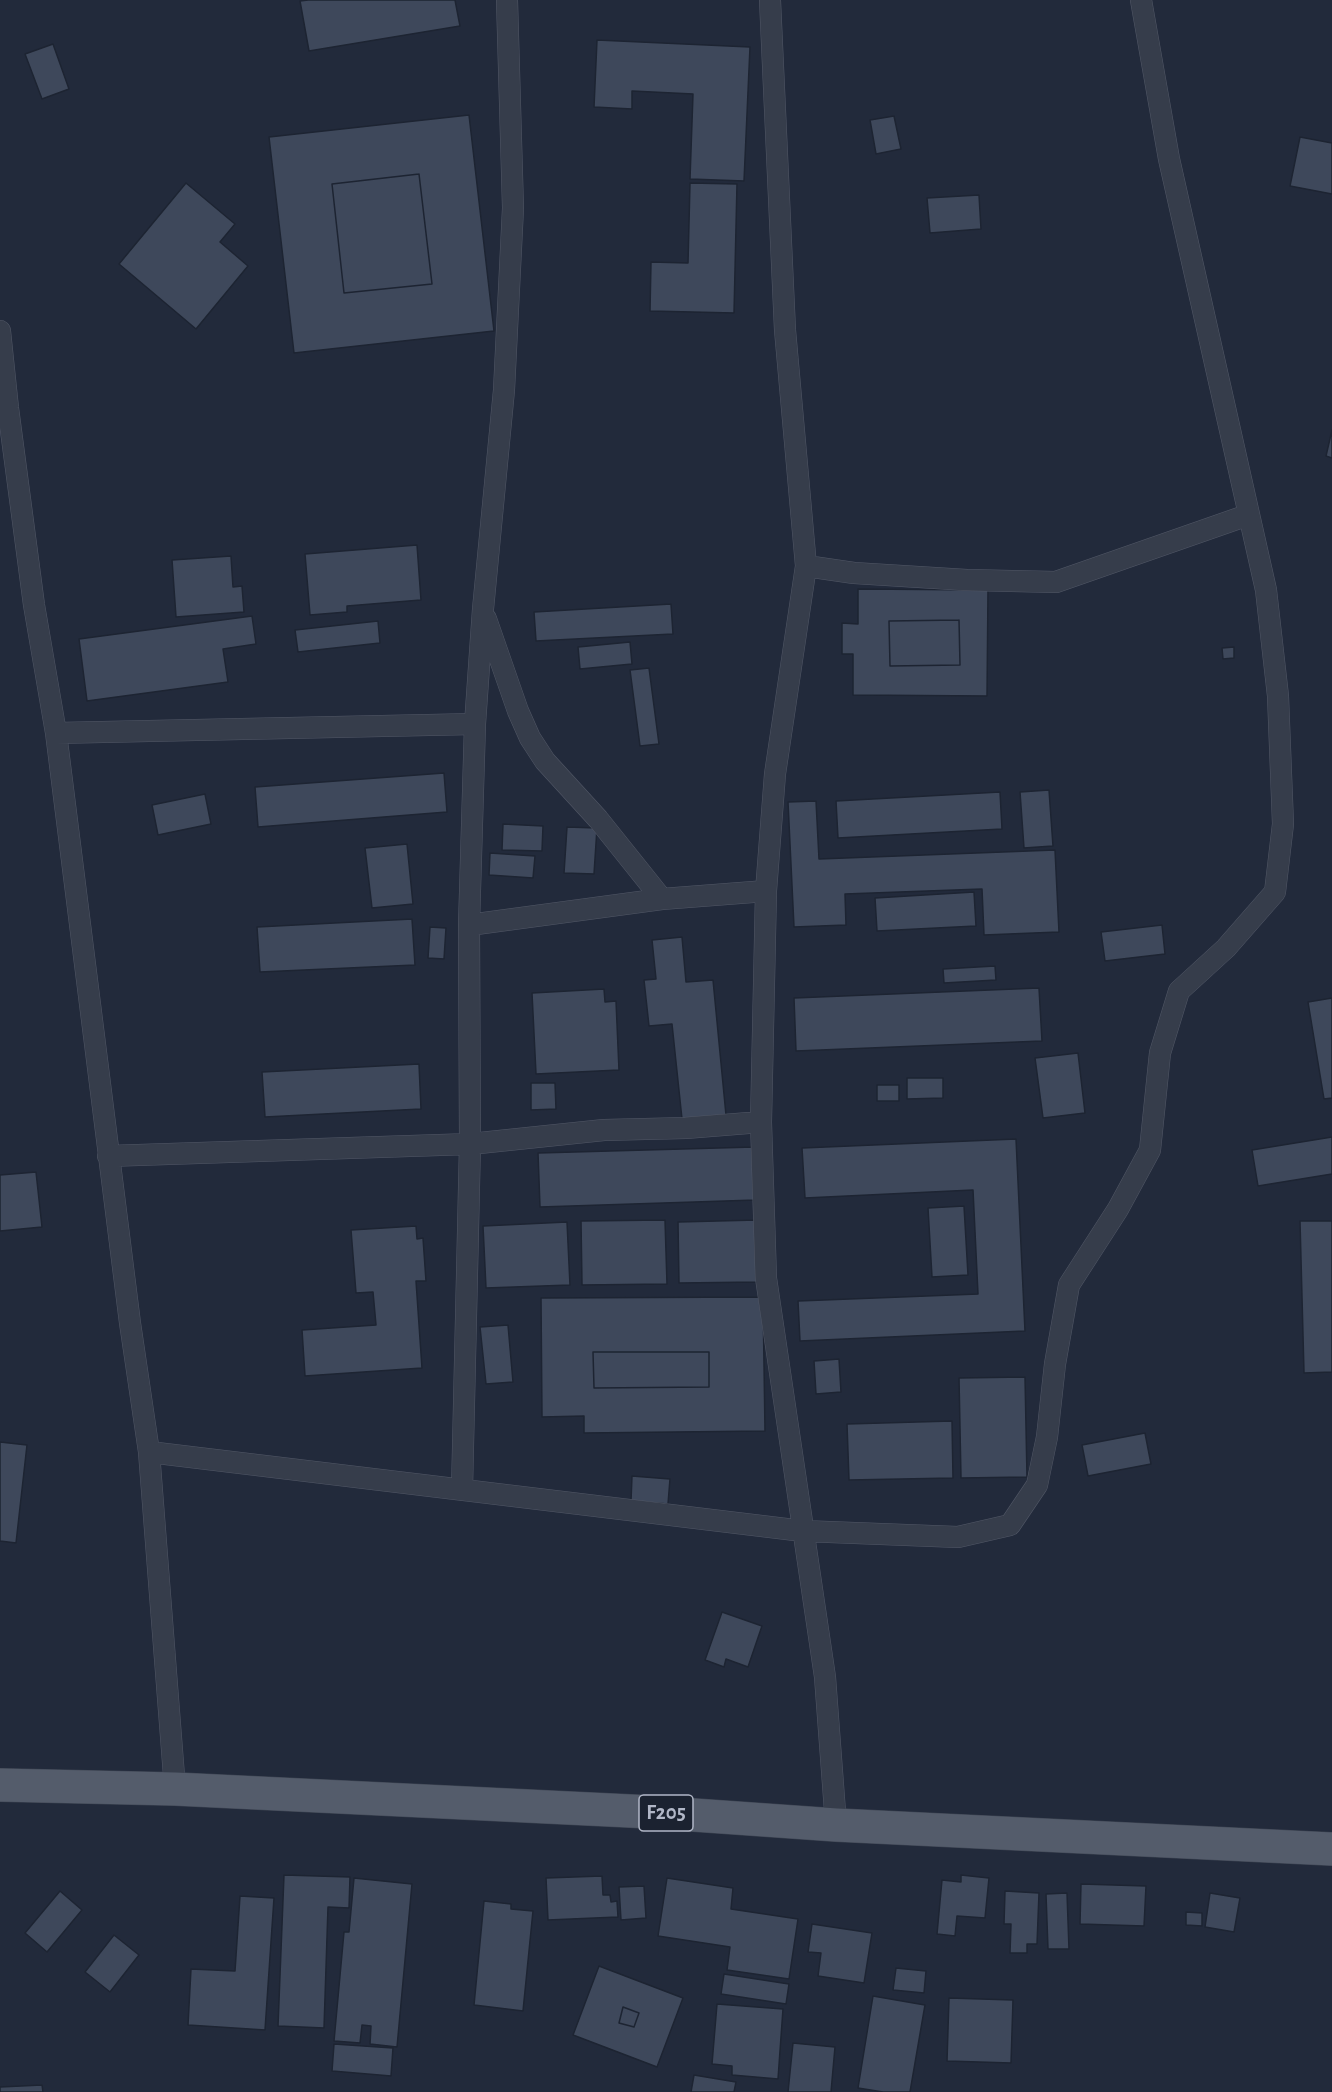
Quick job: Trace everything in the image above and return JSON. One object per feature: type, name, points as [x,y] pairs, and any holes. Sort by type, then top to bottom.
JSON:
[{"type":"main road","name":"F205","points":[[0,1785],[175,1789],[1332,1849]]},
{"type":"street","points":[[462,1490],[470,1144],[469,925],[475,724],[483,609],[504,390],[513,208],[507,0]]},
{"type":"street","points":[[770,0],[785,330],[806,566],[775,774],[766,891],[760,1122],[766,1278],[825,1677],[836,1825]]},
{"type":"street","points":[[149,1452],[804,1531],[958,1537],[1010,1525],[1037,1485],[1047,1437],[1055,1364],[1069,1285],[1118,1209],[1150,1149],[1160,1053],[1179,991],[1226,948],[1275,892],[1283,824],[1278,696],[1266,590],[1169,159],[1141,0]]},
{"type":"street","points":[[0,331],[34,605],[56,733],[108,1156],[149,1452],[175,1789]]},
{"type":"street","points":[[806,566],[877,574],[1056,582],[1248,515]]},
{"type":"street","points":[[483,609],[518,711],[535,746],[545,761],[598,819],[662,899]]},
{"type":"street","points":[[56,733],[475,724]]},
{"type":"street","points":[[469,925],[662,899],[766,891]]},
{"type":"street","points":[[108,1156],[470,1144],[604,1130],[686,1128],[760,1122]]},
{"type":"building","points":[[455,0],[460,26],[309,51],[300,1]]},
{"type":"building","points":[[597,40],[750,47],[744,181],[690,179],[693,94],[632,91],[632,109],[594,107]]},
{"type":"building","points":[[53,44],[69,89],[42,99],[25,54]]},
{"type":"building","points":[[469,115],[494,331],[294,353],[269,137]],"holes":[[[419,174],[432,284],[344,293],[332,184]]]},
{"type":"building","points":[[894,116],[901,149],[876,154],[870,120]]},
{"type":"building","points":[[1300,137],[1332,143],[1332,194],[1290,186]]},
{"type":"building","points":[[419,174],[432,284],[344,293],[332,184]]},
{"type":"building","points":[[186,183],[235,224],[220,242],[248,266],[196,329],[119,264]]},
{"type":"building","points":[[690,183],[737,184],[734,313],[650,311],[651,262],[688,263]]},
{"type":"building","points":[[979,195],[981,229],[930,233],[927,198]]},
{"type":"building","points":[[1332,430],[1332,458],[1326,456]]},
{"type":"building","points":[[417,545],[421,600],[347,606],[347,612],[310,615],[305,554]]},
{"type":"building","points":[[231,556],[233,587],[242,586],[244,612],[176,617],[172,560]]},
{"type":"building","points":[[858,589],[988,590],[987,696],[853,695],[853,654],[842,654],[842,623],[858,624]],"holes":[[[959,620],[960,665],[890,666],[889,621]]]},
{"type":"building","points":[[671,604],[673,634],[536,641],[534,612]]},
{"type":"building","points":[[252,616],[256,644],[223,649],[228,682],[87,701],[79,639]]},
{"type":"building","points":[[959,620],[960,665],[890,666],[889,621]]},
{"type":"building","points":[[378,621],[380,643],[298,652],[295,630]]},
{"type":"building","points":[[630,642],[632,664],[580,669],[578,647]]},
{"type":"building","points":[[1234,647],[1234,658],[1223,659],[1222,648]]},
{"type":"building","points":[[649,668],[659,744],[640,746],[630,670]]},
{"type":"building","points":[[444,773],[447,812],[258,827],[255,787]]},
{"type":"building","points":[[1049,790],[1053,846],[1024,848],[1020,792]]},
{"type":"building","points":[[1000,792],[1002,829],[838,838],[836,801]]},
{"type":"building","points":[[205,794],[211,824],[158,835],[152,805]]},
{"type":"building","points":[[816,801],[819,859],[1055,850],[1059,932],[984,935],[982,889],[845,894],[846,925],[794,927],[788,802]]},
{"type":"building","points":[[503,824],[543,826],[542,851],[502,850]]},
{"type":"building","points":[[567,827],[597,828],[594,874],[564,873]]},
{"type":"building","points":[[407,844],[413,904],[372,908],[365,848]]},
{"type":"building","points":[[490,853],[535,856],[533,878],[489,875]]},
{"type":"building","points":[[974,892],[976,926],[877,931],[875,898]]},
{"type":"building","points":[[412,919],[415,965],[260,972],[257,927]]},
{"type":"building","points":[[1162,925],[1165,954],[1105,961],[1101,932]]},
{"type":"building","points":[[430,927],[446,928],[444,959],[428,958]]},
{"type":"building","points":[[682,937],[686,982],[713,980],[726,1115],[682,1119],[672,1024],[649,1026],[644,980],[656,979],[652,940]]},
{"type":"building","points":[[995,966],[996,980],[944,983],[943,969]]},
{"type":"building","points":[[1039,988],[1042,1041],[796,1051],[794,998]]},
{"type":"building","points":[[604,989],[605,1002],[616,1001],[619,1070],[536,1074],[532,993]]},
{"type":"building","points":[[1332,998],[1332,1098],[1324,1099],[1308,1002]]},
{"type":"building","points":[[1078,1053],[1085,1113],[1043,1118],[1035,1058]]},
{"type":"building","points":[[419,1064],[421,1109],[265,1117],[262,1072]]},
{"type":"building","points":[[907,1078],[943,1078],[943,1098],[907,1099]]},
{"type":"building","points":[[531,1083],[555,1083],[556,1109],[531,1110]]},
{"type":"building","points":[[877,1085],[899,1085],[899,1101],[877,1101]]},
{"type":"building","points":[[1332,1137],[1332,1174],[1258,1186],[1252,1150]]},
{"type":"building","points":[[1016,1139],[1025,1331],[800,1341],[798,1301],[978,1294],[973,1190],[805,1198],[802,1148]]},
{"type":"building","points":[[754,1147],[756,1200],[540,1207],[538,1153]]},
{"type":"building","points":[[36,1172],[42,1227],[0,1231],[0,1175]]},
{"type":"building","points":[[964,1206],[968,1275],[932,1277],[928,1208]]},
{"type":"building","points":[[665,1220],[667,1284],[582,1285],[581,1221]]},
{"type":"building","points":[[757,1220],[759,1282],[679,1283],[678,1222]]},
{"type":"building","points":[[1300,1221],[1332,1221],[1332,1372],[1304,1373]]},
{"type":"building","points":[[567,1222],[570,1285],[486,1288],[483,1226]]},
{"type":"building","points":[[416,1226],[417,1239],[423,1238],[426,1281],[416,1281],[422,1368],[305,1376],[302,1330],[376,1325],[373,1292],[356,1293],[351,1230]]},
{"type":"building","points":[[763,1297],[765,1431],[584,1433],[584,1416],[542,1417],[541,1298]],"holes":[[[593,1352],[709,1352],[709,1387],[594,1388]]]},
{"type":"building","points":[[508,1325],[513,1382],[486,1384],[480,1327]]},
{"type":"building","points":[[593,1352],[709,1352],[709,1387],[594,1388]]},
{"type":"building","points":[[839,1359],[841,1392],[816,1394],[814,1361]]},
{"type":"building","points":[[1025,1377],[1027,1477],[961,1478],[959,1378]]},
{"type":"building","points":[[952,1421],[953,1478],[849,1480],[847,1424]]},
{"type":"building","points":[[1145,1433],[1151,1464],[1088,1476],[1082,1445]]},
{"type":"building","points":[[0,1442],[27,1445],[16,1543],[0,1541]]},
{"type":"building","points":[[632,1476],[670,1479],[668,1504],[631,1501]]},
{"type":"building","points":[[722,1612],[762,1626],[748,1667],[726,1659],[724,1667],[705,1660]]},
{"type":"building","points":[[284,1875],[350,1877],[349,1908],[328,1907],[324,2028],[278,2026]]},
{"type":"building","points":[[961,1875],[989,1878],[985,1918],[957,1916],[955,1936],[937,1934],[942,1880],[961,1882]]},
{"type":"building","points":[[602,1876],[603,1895],[610,1895],[611,1902],[617,1901],[618,1917],[548,1920],[546,1878]]},
{"type":"building","points":[[354,1878],[412,1884],[397,2047],[370,2044],[371,2026],[362,2025],[360,2043],[334,2041],[344,1932],[349,1932]]},
{"type":"building","points":[[667,1878],[733,1888],[731,1909],[798,1919],[789,1979],[727,1970],[730,1947],[658,1936]]},
{"type":"building","points":[[1081,1884],[1146,1886],[1144,1926],[1080,1924]]},
{"type":"building","points":[[644,1886],[646,1918],[621,1920],[619,1887]]},
{"type":"building","points":[[60,1891],[82,1910],[47,1952],[25,1933]]},
{"type":"building","points":[[1005,1891],[1039,1893],[1037,1944],[1027,1944],[1027,1953],[1010,1953],[1011,1924],[1004,1924]]},
{"type":"building","points":[[1067,1893],[1069,1949],[1048,1949],[1046,1894]]},
{"type":"building","points":[[1210,1893],[1240,1898],[1234,1932],[1205,1927]]},
{"type":"building","points":[[240,1896],[274,1898],[265,2030],[188,2025],[191,1969],[235,1971]]},
{"type":"building","points":[[484,1901],[511,1904],[511,1909],[533,1911],[523,2011],[474,2005]]},
{"type":"building","points":[[1186,1912],[1202,1913],[1202,1926],[1186,1925]]},
{"type":"building","points":[[812,1924],[872,1933],[864,1983],[818,1976],[821,1953],[808,1952]]},
{"type":"building","points":[[114,1935],[139,1955],[110,1992],[85,1972]]},
{"type":"building","points":[[599,1966],[683,1998],[657,2067],[573,2035]],"holes":[[[623,2007],[639,2013],[634,2027],[619,2023]]]},
{"type":"building","points":[[896,1968],[926,1971],[924,1993],[893,1990]]},
{"type":"building","points":[[724,1974],[789,1984],[786,2004],[721,1994]]},
{"type":"building","points":[[873,1996],[925,2005],[910,2092],[883,2092],[858,2088]]},
{"type":"building","points":[[949,1998],[1013,2000],[1011,2063],[947,2061]]},
{"type":"building","points":[[717,2004],[783,2009],[778,2079],[732,2075],[732,2066],[712,2064]]},
{"type":"building","points":[[623,2007],[639,2013],[634,2027],[619,2023]]},
{"type":"building","points":[[793,2043],[835,2047],[831,2092],[788,2092]]},
{"type":"building","points":[[334,2044],[393,2048],[391,2076],[332,2071]]},
{"type":"building","points":[[694,2075],[736,2082],[734,2092],[691,2092]]},
{"type":"building","points":[[42,2085],[43,2092],[0,2092],[0,2087]]}]
